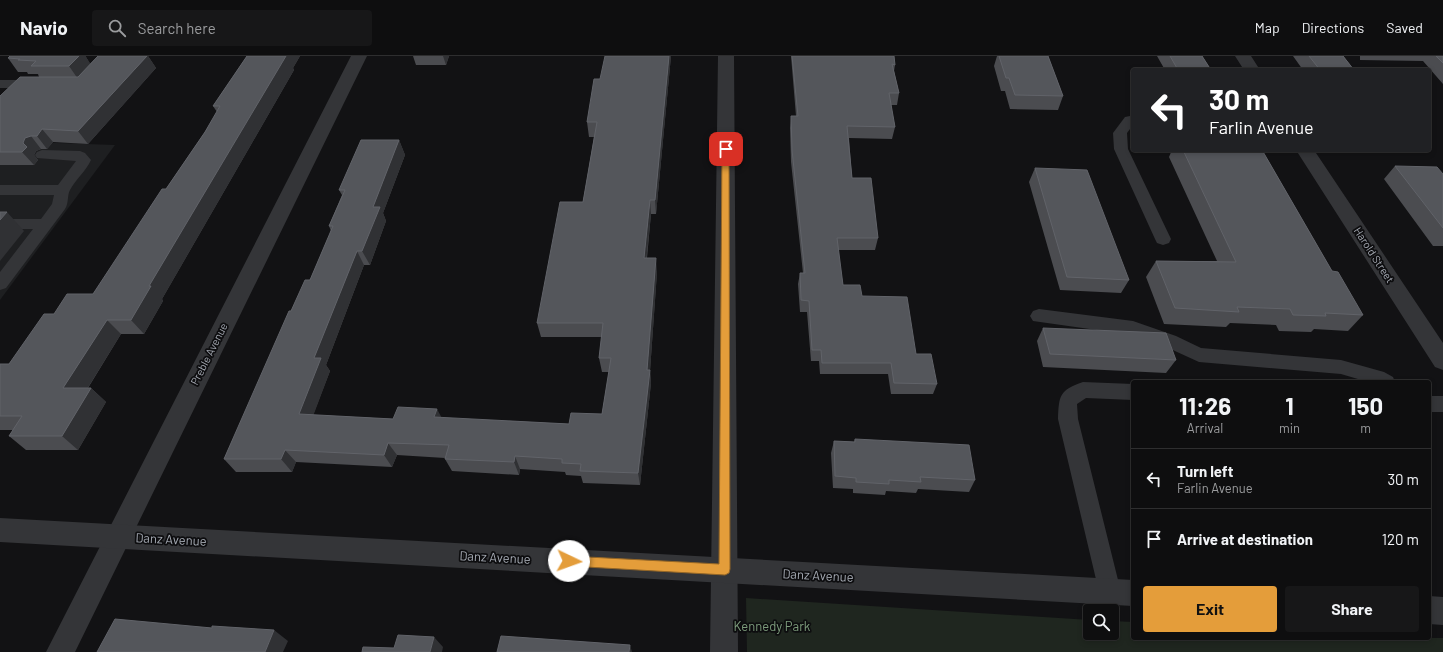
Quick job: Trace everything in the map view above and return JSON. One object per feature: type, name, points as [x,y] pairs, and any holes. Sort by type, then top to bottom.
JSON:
[{"type":"street","name":"Preble Avenue","points":[[60,652],[359,56]]},
{"type":"street","points":[[724,652],[726,56]]},
{"type":"street","points":[[1243,56],[1251,68]]},
{"type":"street","name":"Harold Street","points":[[1305,152],[1443,361]]},
{"type":"street","name":"Danz Avenue","points":[[0,530],[1121,592]]},
{"type":"street","points":[[1431,610],[1443,611]]},
{"type":"lane","points":[[0,84],[45,85]]},
{"type":"lane","points":[[1131,120],[1120,133],[1121,149],[1163,239]]},
{"type":"lane","points":[[0,284],[60,205],[62,190],[84,160],[80,156],[42,156]]},
{"type":"lane","points":[[0,190],[62,190]]},
{"type":"lane","points":[[0,224],[46,224]]},
{"type":"lane","points":[[1039,316],[1133,328],[1170,341],[1200,355],[1341,367],[1377,377],[1382,380]]},
{"type":"lane","points":[[1121,592],[1068,419],[1068,400],[1083,390],[1131,392]]},
{"type":"lane","points":[[1431,404],[1443,404]]},
{"type":"shaded area","points":[[0,141],[115,145],[0,300]]},
{"type":"green space","name":"Kennedy Park","points":[[746,598],[1083,620],[1083,640],[1119,640],[1119,621],[1131,622],[1131,640],[1431,640],[1431,638],[1443,638],[1443,652],[747,652]]},
{"type":"building","points":[[10,56],[79,56],[69,66],[31,66],[36,61],[8,58]]},
{"type":"building","points":[[98,56],[147,56],[78,131],[42,129],[37,136],[25,138],[23,143],[27,147],[22,152],[0,152],[0,96],[20,77],[78,77]]},
{"type":"building","points":[[247,56],[286,56],[149,286],[151,286],[131,320],[107,320],[63,388],[91,388],[62,436],[9,436],[22,416],[0,416],[0,364],[9,364],[44,314],[54,314],[67,294],[93,294],[162,189],[166,189],[205,132],[220,106],[213,106]]},
{"type":"building","points":[[605,56],[669,56],[655,200],[650,200],[644,258],[656,258],[647,370],[650,370],[638,473],[580,471],[581,464],[562,463],[562,459],[515,456],[514,462],[445,459],[449,445],[388,443],[384,455],[285,450],[281,459],[224,459],[289,311],[291,311],[305,280],[310,280],[333,226],[329,226],[345,190],[339,190],[361,140],[399,140],[373,207],[380,207],[362,251],[357,251],[314,358],[321,358],[299,414],[393,419],[398,407],[437,409],[434,417],[569,424],[571,413],[602,414],[611,358],[599,358],[603,323],[537,323],[560,202],[583,202],[597,122],[587,122],[594,79],[600,79]]},
{"type":"building","points":[[792,56],[894,56],[895,65],[892,64],[899,93],[889,93],[895,127],[847,126],[852,178],[871,178],[878,238],[837,238],[843,285],[860,285],[862,296],[907,297],[916,354],[931,354],[937,384],[894,383],[891,363],[822,363],[821,350],[812,350],[809,301],[801,300],[800,273],[805,273],[792,150],[791,116],[798,116]]},
{"type":"building","points":[[999,56],[1048,56],[1063,96],[1015,95],[1009,78],[1006,78]]},
{"type":"building","points":[[1170,56],[1202,56],[1210,68],[1177,68]]},
{"type":"building","points":[[1309,56],[1343,56],[1352,68],[1318,68]]},
{"type":"building","points":[[1436,56],[1443,56],[1443,63]]},
{"type":"building","points":[[1184,152],[1263,152],[1332,271],[1338,272],[1363,315],[1325,313],[1326,316],[1293,315],[1290,309],[1237,307],[1239,312],[1175,308],[1156,261],[1236,262]]},
{"type":"building","points":[[1395,166],[1437,167],[1443,174],[1443,228]]},
{"type":"building","points":[[1035,168],[1087,170],[1129,280],[1067,277]]},
{"type":"building","points":[[0,212],[7,212],[0,220]]},
{"type":"building","points":[[1043,328],[1166,333],[1176,360],[1050,354]]},
{"type":"building","points":[[855,439],[969,445],[975,480],[920,477],[921,482],[889,480],[889,484],[856,482],[856,478],[835,476],[834,441],[855,442]]},
{"type":"building","points":[[115,619],[212,628],[212,626],[274,630],[265,652],[97,652]]},
{"type":"building","points":[[398,635],[434,637],[430,652],[362,652],[363,647],[394,648]]},
{"type":"building","points":[[501,636],[630,645],[629,652],[497,652]]},
{"type":"route","points":[[569,561],[725,569],[726,149]]}]
